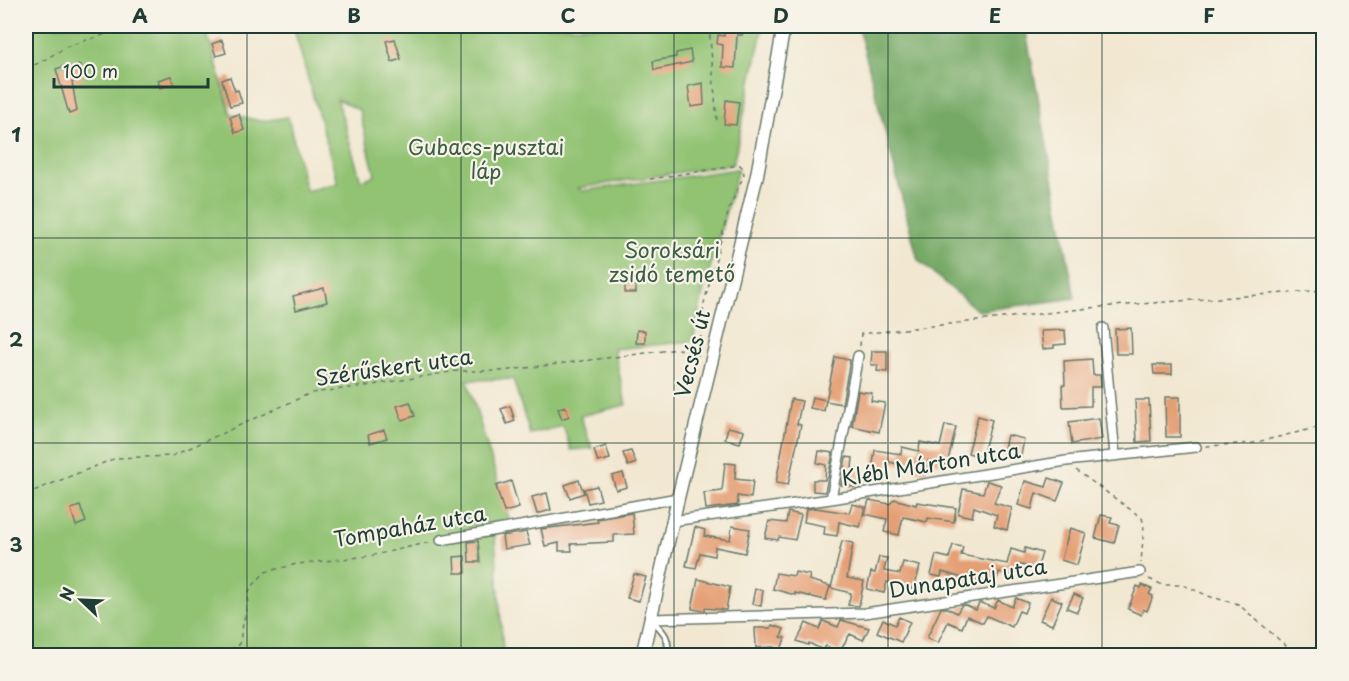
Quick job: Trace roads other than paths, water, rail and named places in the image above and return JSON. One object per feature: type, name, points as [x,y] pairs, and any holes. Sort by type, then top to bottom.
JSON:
[{"type":"street","name":"Vecsés út","points":[[642,656],[672,521],[757,176],[784,26]]},
{"type":"street","points":[[1102,328],[1115,455]]},
{"type":"street","points":[[831,499],[858,356]]},
{"type":"street","name":"Klébl Márton utca","points":[[672,521],[831,499],[1066,461],[1196,447]]},
{"type":"street","name":"Tompaház utca","points":[[441,540],[678,498]]},
{"type":"street","name":"Dunapataj utca","points":[[651,619],[865,613],[1140,572]]},
{"type":"lane","points":[[651,619],[666,635],[668,644],[666,656]]},
{"type":"park label","name":"Gubacs-pusztai láp","points":[[486,160]]},
{"type":"park label","name":"Soroksári zsidó temető","points":[[672,263]]}]
